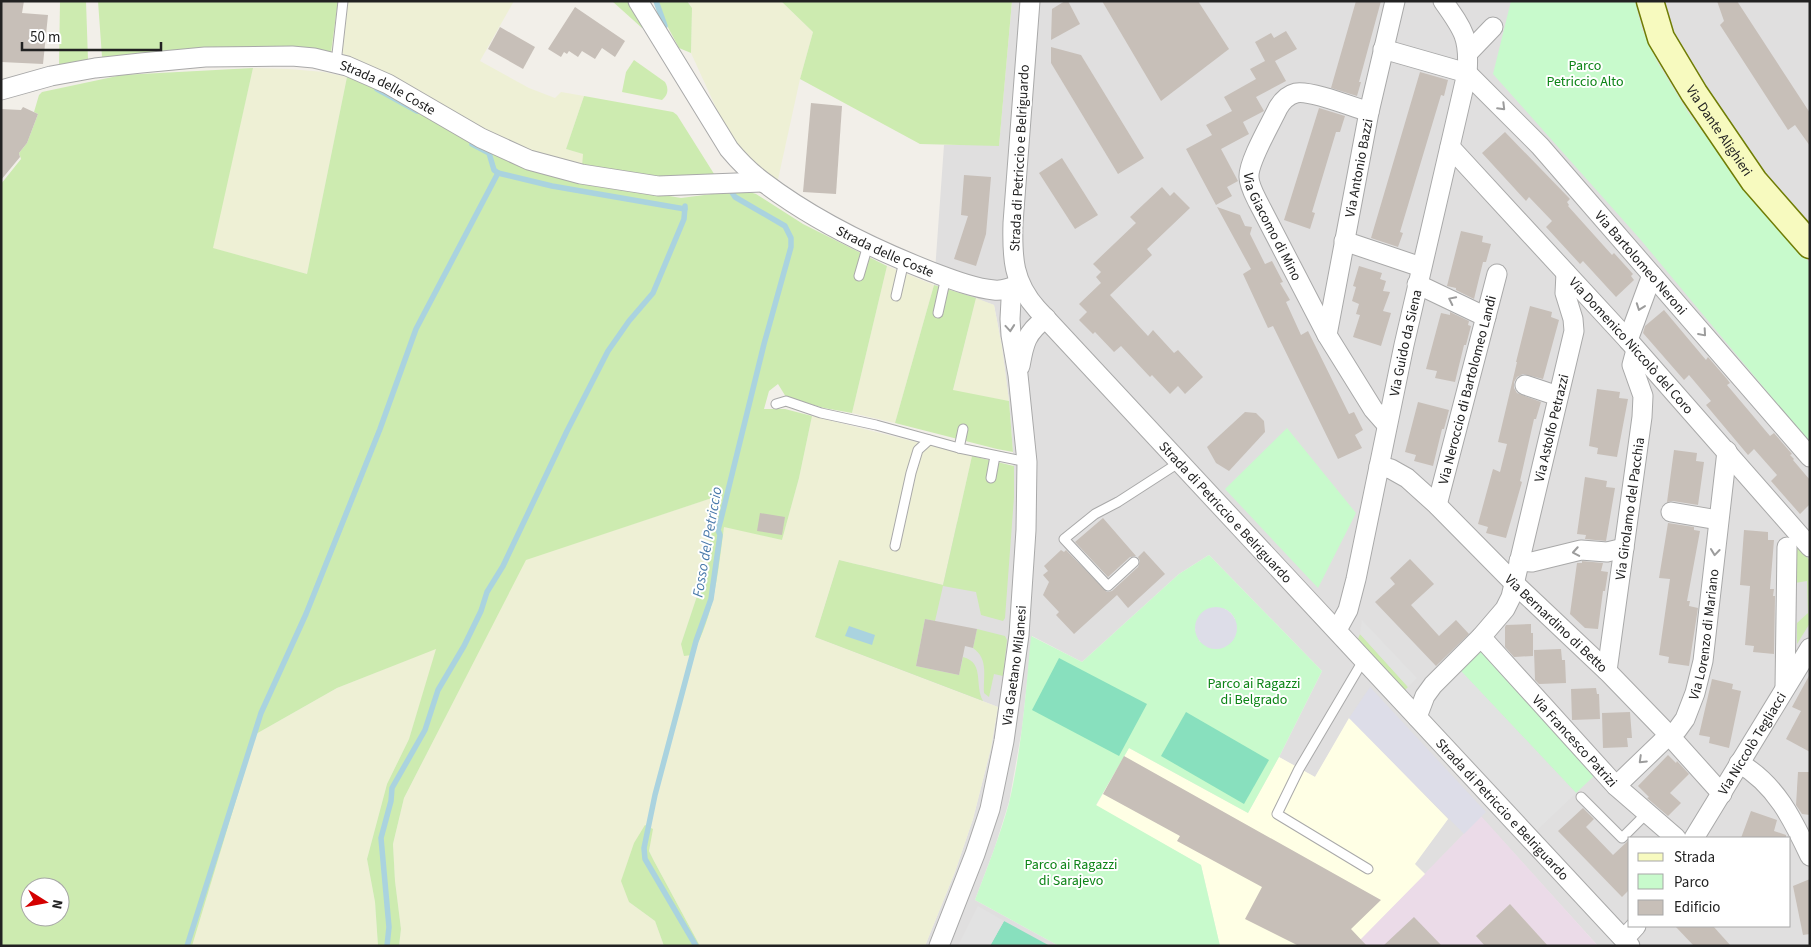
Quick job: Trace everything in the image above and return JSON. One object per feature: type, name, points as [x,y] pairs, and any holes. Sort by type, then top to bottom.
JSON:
[{"type":"street","name":"Strada delle Coste","points":[[638,1],[730,149],[740,162],[762,182],[805,210],[868,245],[904,261],[946,277],[995,290],[1012,288],[1019,284]]},
{"type":"street","name":"Strada di Petriccio e Belriguardo","points":[[1030,1],[1013,223],[1014,258],[1019,284],[1031,302],[1417,717],[1628,939]]},
{"type":"street","name":"Via Antonio Bazzi","points":[[1327,335],[1369,112],[1395,1]]},
{"type":"street","points":[[1443,1],[1463,31],[1468,54]]},
{"type":"street","name":"Via Dante Alighieri","points":[[1650,1],[1661,38],[1694,94],[1754,181],[1810,245]]},
{"type":"street","points":[[1468,54],[1493,26]]},
{"type":"street","points":[[1384,50],[1467,73]]},
{"type":"street","name":"Via Guido da Siena","points":[[1337,630],[1352,598],[1419,275],[1467,73],[1468,54]]},
{"type":"street","name":"Strada delle Coste","points":[[1,90],[51,76],[95,68],[205,57],[292,56],[314,58],[347,66],[388,84],[481,138],[529,160],[581,174],[658,186],[762,182]]},
{"type":"street","name":"Via Bartolomeo Neroni","points":[[1467,73],[1540,146],[1810,457]]},
{"type":"street","name":"Via Giacomo di Mino","points":[[1369,112],[1308,93],[1292,94],[1278,108],[1250,171],[1250,186],[1327,335],[1373,409],[1387,425]]},
{"type":"street","name":"Via Domenico Niccolò del Coro","points":[[1450,147],[1632,345],[1810,547]]},
{"type":"street","points":[[1344,241],[1419,275],[1486,317]]},
{"type":"street","name":"Via Astolfo Petrazzi","points":[[1417,717],[1425,696],[1433,685],[1481,638],[1508,605],[1574,331],[1573,319],[1565,294],[1566,273]]},
{"type":"street","name":"Via Neroccio di Bartolomeo Landi","points":[[1437,506],[1496,274]]},
{"type":"street","name":"Via Girolamo del Pacchia","points":[[1607,671],[1643,408],[1642,392],[1632,365],[1632,345],[1652,275]]},
{"type":"street","name":"Via Gaetano Milanesi","points":[[939,946],[984,828],[1002,750],[1019,635],[1026,530],[1027,462],[1010,319],[1011,300],[1019,284]]},
{"type":"street","name":"Via Gaetano Milanesi","points":[[1018,374],[1027,337],[1034,327],[1046,318]]},
{"type":"street","points":[[1525,385],[1558,396]]},
{"type":"street","name":"Via Lorenzo di Mariano","points":[[1616,786],[1669,735],[1677,730],[1685,719],[1698,682],[1706,639],[1726,452]]},
{"type":"street","name":"Via Bernardino di Betto","points":[[1379,466],[1391,469],[1407,478],[1437,506],[1514,583],[1607,671],[1669,735],[1722,794]]},
{"type":"street","points":[[1671,512],[1718,520]]},
{"type":"street","points":[[1785,688],[1787,546]]},
{"type":"street","points":[[1519,561],[1532,562],[1581,550],[1607,552],[1624,548]]},
{"type":"street","name":"Via Francesco Patrizi","points":[[1481,638],[1616,786],[1675,837]]},
{"type":"street","name":"Via Niccolò Tegliacci","points":[[1695,837],[1810,648]]},
{"type":"street","points":[[1739,764],[1759,776],[1774,792],[1793,822],[1810,856]]},
{"type":"lane","points":[[336,63],[343,1]]},
{"type":"lane","points":[[859,276],[868,245]]},
{"type":"lane","points":[[896,296],[904,261]]},
{"type":"lane","points":[[938,313],[946,277]]},
{"type":"lane","points":[[776,404],[786,401],[821,413],[876,424],[959,448],[1027,462]]},
{"type":"lane","points":[[959,448],[963,429]]},
{"type":"lane","points":[[895,546],[918,450],[929,440]]},
{"type":"lane","points":[[991,478],[995,456]]},
{"type":"lane","points":[[1134,562],[1108,586],[1064,539],[1095,514],[1118,502],[1180,462]]},
{"type":"lane","points":[[1364,660],[1299,769],[1277,814],[1368,869]]},
{"type":"lane","points":[[1581,797],[1622,838],[1647,813]]},
{"type":"shaded area","points":[[338,1],[514,1],[480,61],[529,88],[555,98],[561,92],[584,96],[566,149],[584,154],[582,167],[525,151],[346,57],[343,53],[331,52]]},
{"type":"shaded area","points":[[688,1],[781,1],[813,32],[800,79],[777,184],[753,164],[728,134],[691,53],[692,8]]},
{"type":"shaded area","points":[[1012,1],[1810,1],[1810,946],[1598,946],[1481,817],[1425,874],[1414,864],[1448,819],[1350,718],[1315,777],[1279,757],[1322,671],[1209,555],[1179,574],[1082,662],[1032,636],[1022,729],[1009,802],[995,847],[975,900],[1059,946],[925,946],[955,872],[973,819],[991,748],[998,707],[815,637],[839,560],[859,566],[1014,497],[1009,401],[994,305],[934,285],[944,145],[999,145]]},
{"type":"shaded area","points":[[253,68],[324,72],[347,77],[307,274],[212,248]]},
{"type":"shaded area","points":[[887,266],[934,285],[895,423],[852,413]]},
{"type":"shaded area","points":[[976,298],[994,305],[1009,401],[953,391]]},
{"type":"shaded area","points":[[812,416],[972,456],[943,585],[839,560],[815,637],[998,707],[991,748],[973,819],[955,872],[925,946],[700,946],[649,851],[650,844],[629,902],[655,921],[664,946],[399,946],[401,929],[393,844],[404,798],[526,559],[715,497],[709,531],[711,554],[681,644],[714,598],[724,526],[782,540],[799,478]]},
{"type":"shaded area","points":[[1216,607],[1231,613],[1237,628],[1231,643],[1216,649],[1201,643],[1195,628],[1201,613]]},
{"type":"shaded area","points":[[1362,620],[1417,678],[1408,687],[1360,634]]},
{"type":"shaded area","points":[[437,648],[409,739],[387,784],[367,859],[375,902],[378,946],[192,946],[256,734],[337,688]]},
{"type":"shaded area","points":[[1460,670],[1576,793],[1536,831],[1420,708]]},
{"type":"shaded area","points":[[1370,687],[1486,812],[1464,834],[1349,718]]},
{"type":"shaded area","points":[[1349,718],[1448,819],[1415,864],[1425,874],[1354,946],[1220,946],[1201,865],[1096,806],[1129,748],[1248,813],[1279,757],[1315,777]]},
{"type":"shaded area","points":[[1481,816],[1598,946],[1354,946]]},
{"type":"shaded area","points":[[978,906],[1004,921],[990,946],[958,946]]},
{"type":"green space","points":[[60,1],[86,1],[88,60],[59,67]]},
{"type":"green space","points":[[98,1],[338,1],[331,52],[296,46],[102,57]]},
{"type":"green space","points":[[612,1],[630,1],[642,24],[642,28]]},
{"type":"green space","points":[[654,1],[687,1],[692,8],[691,53],[679,48]]},
{"type":"green space","points":[[781,1],[1012,1],[999,146],[920,144],[800,79],[813,32]]},
{"type":"green space","name":"Parco Petriccio Alto","points":[[1511,1],[1635,1],[1642,29],[1658,63],[1688,112],[1763,212],[1810,263],[1810,443],[1640,239],[1493,74]]},
{"type":"green space","points":[[634,60],[665,82],[667,92],[662,100],[622,92],[626,72]]},
{"type":"green space","points":[[253,68],[213,248],[307,274],[347,77],[385,90],[576,180],[681,198],[743,190],[756,194],[803,224],[887,266],[852,413],[824,408],[786,397],[778,384],[769,391],[764,409],[785,409],[812,416],[799,478],[782,540],[724,527],[711,608],[692,655],[684,656],[681,644],[711,554],[709,531],[715,497],[526,560],[404,798],[393,844],[401,929],[399,946],[378,946],[375,902],[367,859],[387,784],[409,739],[436,649],[337,688],[256,734],[192,946],[1,946],[1,184],[21,159],[19,153],[27,143],[38,114],[34,112],[39,95],[42,92],[122,75]]},
{"type":"green space","points":[[584,96],[673,112],[677,115],[716,177],[658,179],[582,167],[583,154],[566,149]]},
{"type":"green space","points":[[934,285],[976,298],[953,390],[1009,401],[1013,452],[895,423]]},
{"type":"green space","points":[[1287,428],[1356,513],[1318,588],[1225,489]]},
{"type":"green space","points":[[972,456],[1014,466],[1014,497],[1005,618],[1003,621],[981,615],[976,592],[943,586],[935,621],[925,619],[916,666],[959,675],[963,657],[970,660],[977,669],[980,694],[983,701],[815,637],[839,560],[943,585]]},
{"type":"green space","points":[[1799,547],[1810,561],[1810,623],[1797,644],[1797,623],[1808,613],[1807,581],[1795,583],[1794,548]]},
{"type":"green space","points":[[1209,555],[1322,671],[1279,757],[1248,813],[1129,748],[1096,805],[1201,865],[1220,946],[1059,946],[975,900],[1002,828],[1009,803],[1023,720],[1031,636],[1082,662],[1179,574]],"holes":[[[1225,609],[1235,619],[1200,642],[1195,629]]]},
{"type":"green space","points":[[977,629],[1005,636],[1007,640],[1003,676],[994,674],[989,697],[984,693],[983,663],[978,652],[973,648]]},
{"type":"green space","points":[[1360,634],[1408,687],[1405,690],[1358,639]]},
{"type":"green space","points":[[1479,650],[1595,775],[1576,793],[1460,670]]},
{"type":"green space","points":[[1059,658],[1147,704],[1119,756],[1032,710]]},
{"type":"green space","points":[[1186,712],[1269,760],[1244,804],[1161,756]]},
{"type":"green space","points":[[645,825],[653,829],[649,851],[700,946],[664,946],[655,921],[629,902],[621,881],[634,843]]},
{"type":"green space","points":[[1004,921],[1050,946],[990,946]]},
{"type":"water","points":[[849,626],[875,635],[872,645],[845,636]]},
{"type":"building","points":[[1,1],[24,1],[22,13],[48,15],[43,64],[1,62]]},
{"type":"building","points":[[1068,1],[1080,24],[1051,40],[1052,9]]},
{"type":"building","points":[[1102,1],[1198,1],[1229,49],[1161,101]]},
{"type":"building","points":[[1356,1],[1381,1],[1357,96],[1331,88]]},
{"type":"building","points":[[1717,1],[1737,1],[1810,113],[1810,146],[1795,125],[1788,130],[1720,25],[1724,21]]},
{"type":"building","points":[[575,7],[625,41],[615,57],[602,48],[595,59],[582,51],[578,57],[569,51],[567,54],[564,52],[561,57],[548,49]]},
{"type":"building","points":[[500,27],[535,47],[523,69],[488,49]]},
{"type":"building","points":[[1286,31],[1297,49],[1275,61],[1286,81],[1256,97],[1264,111],[1243,122],[1249,134],[1221,149],[1238,181],[1227,187],[1232,196],[1216,205],[1186,149],[1212,135],[1206,125],[1232,111],[1224,97],[1256,79],[1250,69],[1265,61],[1255,42],[1271,33],[1274,38]]},
{"type":"building","points":[[1051,47],[1081,55],[1144,158],[1118,174],[1051,63]]},
{"type":"building","points":[[1420,72],[1448,80],[1444,96],[1441,95],[1400,232],[1403,233],[1398,247],[1371,238]]},
{"type":"building","points":[[811,103],[842,106],[836,194],[803,192]]},
{"type":"building","points":[[23,107],[38,114],[27,143],[19,153],[20,157],[1,180],[1,109],[21,110]]},
{"type":"building","points":[[1319,108],[1345,116],[1340,132],[1336,132],[1312,212],[1315,213],[1310,229],[1284,220]]},
{"type":"building","points":[[1505,132],[1570,199],[1567,202],[1568,206],[1612,255],[1614,253],[1633,274],[1631,276],[1634,280],[1616,297],[1583,261],[1580,264],[1546,227],[1552,221],[1529,197],[1526,201],[1482,153]]},
{"type":"building","points":[[1062,158],[1098,215],[1075,229],[1039,173]]},
{"type":"building","points":[[964,175],[991,177],[986,234],[976,266],[954,259],[968,216],[961,215]]},
{"type":"building","points":[[1162,187],[1170,196],[1174,192],[1190,208],[1147,249],[1152,255],[1110,295],[1148,336],[1153,330],[1174,353],[1178,350],[1203,377],[1185,394],[1178,386],[1170,394],[1152,375],[1150,377],[1121,346],[1114,352],[1095,332],[1093,334],[1079,320],[1087,312],[1079,304],[1101,283],[1096,277],[1101,272],[1093,264],[1136,223],[1130,217]]},
{"type":"building","points":[[1217,207],[1240,215],[1245,226],[1252,227],[1250,234],[1265,264],[1272,261],[1283,282],[1280,283],[1290,300],[1286,302],[1301,335],[1308,331],[1349,414],[1354,412],[1363,430],[1355,435],[1362,448],[1338,459],[1273,326],[1268,328],[1243,274],[1251,269]]},
{"type":"building","points":[[1461,231],[1483,236],[1482,242],[1491,244],[1486,262],[1483,262],[1474,299],[1456,290],[1456,288],[1447,286]]},
{"type":"building","points":[[1359,266],[1382,273],[1380,279],[1386,281],[1383,291],[1390,292],[1383,311],[1391,313],[1381,346],[1353,337],[1360,315],[1356,314],[1359,304],[1352,301],[1356,287],[1353,286]]},
{"type":"building","points":[[1530,306],[1552,312],[1551,317],[1559,320],[1543,379],[1523,374],[1517,377],[1514,382],[1514,388],[1517,393],[1541,402],[1536,419],[1534,419],[1520,481],[1522,482],[1506,538],[1486,533],[1488,527],[1478,524],[1493,469],[1500,472],[1507,444],[1498,442]]},
{"type":"building","points":[[1664,310],[1706,360],[1708,357],[1727,379],[1730,383],[1727,385],[1770,436],[1774,433],[1792,454],[1790,455],[1793,460],[1810,480],[1810,504],[1800,514],[1771,481],[1777,475],[1754,449],[1748,455],[1706,405],[1711,401],[1689,375],[1684,380],[1643,333],[1645,326]]},
{"type":"building","points":[[1450,312],[1469,321],[1468,325],[1471,326],[1466,345],[1464,345],[1455,382],[1435,378],[1437,371],[1426,369],[1441,313],[1450,315]]},
{"type":"building","points":[[1597,389],[1620,392],[1619,398],[1628,399],[1617,457],[1597,454],[1598,448],[1589,446]]},
{"type":"building","points":[[1418,402],[1449,410],[1444,429],[1442,429],[1433,466],[1414,461],[1416,455],[1405,452]]},
{"type":"building","points":[[1245,412],[1256,413],[1264,421],[1265,432],[1229,471],[1216,463],[1207,447]]},
{"type":"building","points":[[1674,450],[1697,453],[1696,461],[1704,462],[1698,505],[1673,501],[1667,502]]},
{"type":"building","points":[[1585,477],[1607,481],[1606,487],[1615,488],[1606,541],[1585,539],[1586,535],[1577,534]]},
{"type":"building","points":[[760,513],[785,517],[782,535],[757,531]]},
{"type":"building","points":[[1103,518],[1136,556],[1130,557],[1108,577],[1075,542]]},
{"type":"building","points":[[1668,523],[1694,527],[1694,530],[1700,531],[1687,601],[1690,601],[1689,606],[1698,608],[1689,666],[1668,663],[1669,657],[1659,655],[1670,579],[1659,578]]},
{"type":"building","points":[[1744,530],[1768,532],[1768,540],[1774,540],[1770,589],[1774,589],[1773,596],[1775,596],[1774,654],[1753,652],[1754,646],[1745,645],[1750,586],[1740,585]]},
{"type":"building","points":[[1061,550],[1064,552],[1066,550],[1107,592],[1112,591],[1138,567],[1140,561],[1138,557],[1144,551],[1165,574],[1128,608],[1117,595],[1074,634],[1056,615],[1059,612],[1043,595],[1049,582],[1043,575],[1048,571],[1044,566]]},
{"type":"building","points":[[1410,559],[1434,584],[1411,605],[1439,636],[1456,620],[1469,634],[1436,666],[1375,602],[1395,584],[1390,578]]},
{"type":"building","points":[[1582,561],[1603,563],[1601,571],[1608,572],[1605,591],[1603,591],[1598,629],[1585,628],[1570,614],[1577,563],[1582,563]]},
{"type":"building","points":[[925,619],[977,629],[973,648],[965,646],[959,675],[916,666]]},
{"type":"building","points":[[1531,624],[1533,656],[1514,657],[1505,647],[1506,625]]},
{"type":"building","points":[[1561,649],[1562,660],[1565,660],[1566,683],[1539,684],[1535,680],[1534,650]]},
{"type":"building","points":[[1810,674],[1810,752],[1786,739],[1801,711],[1792,707]]},
{"type":"building","points":[[1712,679],[1733,684],[1732,689],[1741,691],[1729,748],[1709,743],[1710,737],[1699,735]]},
{"type":"building","points":[[1596,688],[1597,694],[1599,694],[1600,719],[1572,720],[1571,689]]},
{"type":"building","points":[[1630,712],[1632,738],[1627,738],[1628,747],[1603,748],[1602,713]]},
{"type":"building","points":[[1668,755],[1676,763],[1677,761],[1689,774],[1670,793],[1681,803],[1668,816],[1647,798],[1649,797],[1638,786]]},
{"type":"building","points":[[1124,756],[1381,900],[1351,929],[1367,946],[1299,946],[1245,919],[1262,887],[1177,841],[1180,836],[1103,794]]},
{"type":"building","points":[[1798,772],[1810,772],[1810,815],[1802,814],[1796,805]]},
{"type":"building","points":[[1583,808],[1594,819],[1586,827],[1613,855],[1628,841],[1628,891],[1622,897],[1558,831]]},
{"type":"building","points":[[1751,811],[1777,820],[1774,831],[1786,835],[1786,837],[1741,837]]},
{"type":"building","points":[[1810,879],[1810,934],[1803,935],[1793,886]]},
{"type":"building","points":[[1510,904],[1548,946],[1485,946],[1476,936]]},
{"type":"building","points":[[1414,917],[1442,946],[1383,946]]},
{"type":"building","points":[[1676,927],[1714,927],[1731,946],[1694,946]]},
{"type":"waterway","points":[[656,1],[665,26]]},
{"type":"waterway","points":[[377,89],[417,111]]},
{"type":"waterway","points":[[472,144],[489,153],[494,170],[498,173]]},
{"type":"waterway","points":[[187,946],[261,713],[306,614],[380,429],[416,329],[498,173],[552,186],[685,209]]},
{"type":"waterway","name":"Fosso del Petriccio","points":[[696,946],[645,859],[644,848],[655,795],[696,641],[711,599],[720,535],[718,530],[764,344],[791,247],[791,238],[785,226],[735,197],[731,191]]},
{"type":"waterway","points":[[387,946],[389,927],[381,838],[391,801],[392,788],[425,730],[438,690],[464,646],[481,611],[487,592],[503,566],[567,431],[608,351],[629,321],[653,293],[684,219],[685,206]]},
{"type":"park label","name":"Parco ai Ragazzi di Belgrado","points":[[1254,692]]},
{"type":"park label","name":"Parco ai Ragazzi di Sarajevo","points":[[1071,872]]}]
